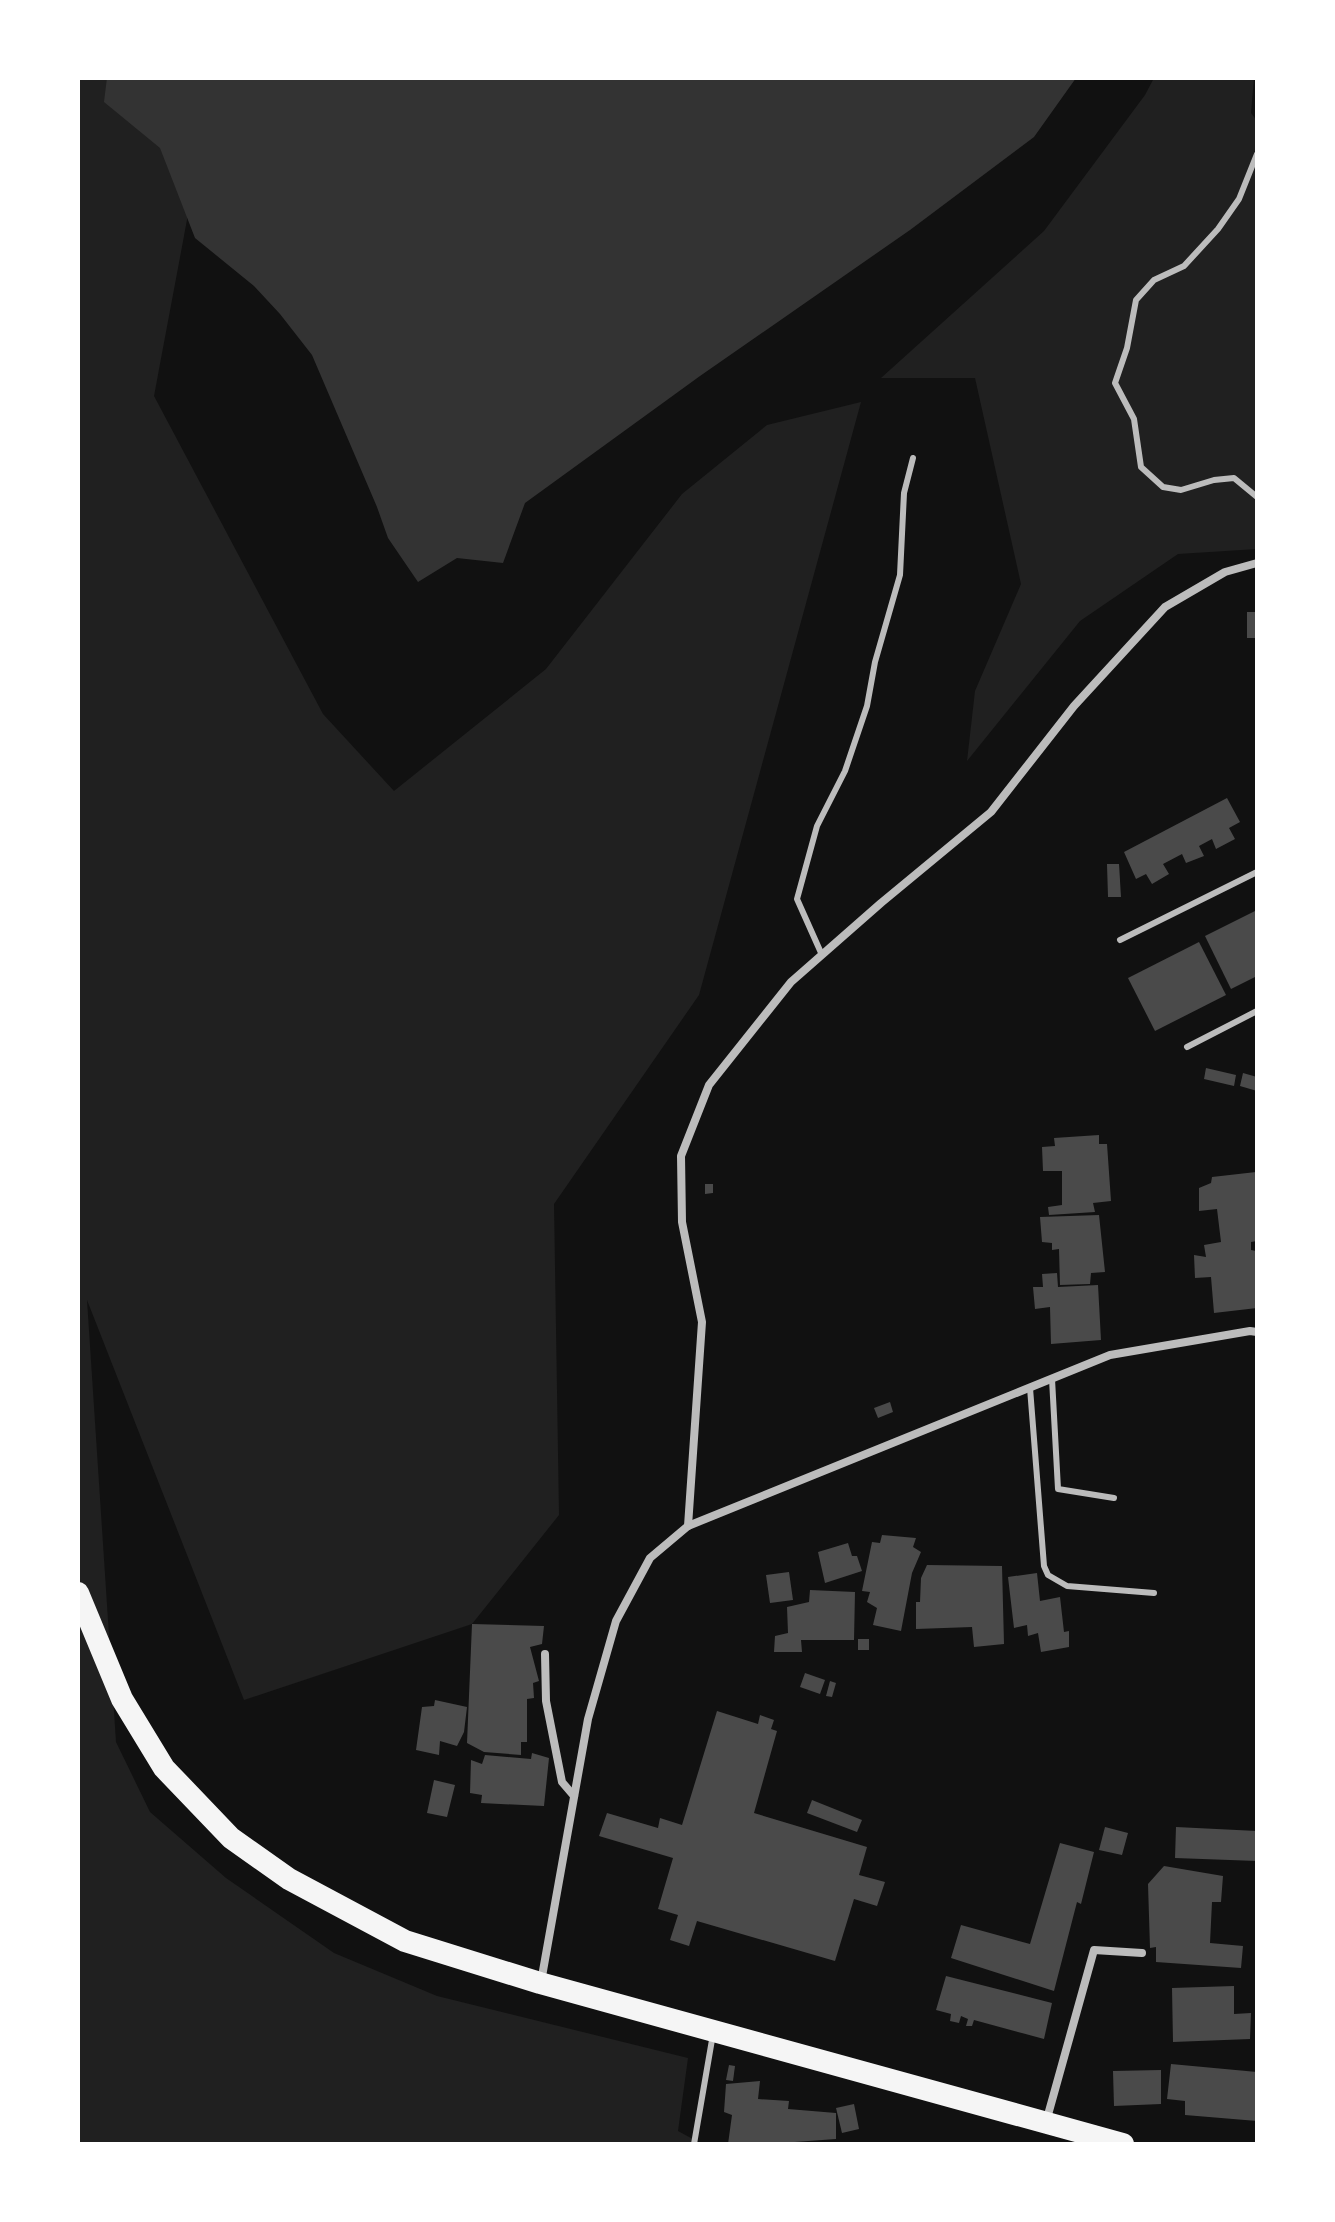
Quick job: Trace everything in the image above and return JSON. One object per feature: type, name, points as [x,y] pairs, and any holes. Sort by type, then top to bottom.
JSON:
[{"type":"highway","points":[[78,1593],[122,1699],[164,1768],[231,1838],[289,1879],[405,1941],[540,1983],[1123,2144]]},
{"type":"street","points":[[688,1526],[702,1322],[682,1222],[681,1156],[709,1085],[791,982],[991,812],[1074,706],[1165,607],[1225,572],[1257,563]]},
{"type":"street","points":[[540,1983],[588,1719],[616,1621],[650,1558],[688,1526],[1110,1355],[1257,1332]]},
{"type":"street","points":[[545,1654],[546,1701],[562,1782],[574,1796]]},
{"type":"street","points":[[1046,2123],[1094,1950],[1142,1953]]},
{"type":"lane","points":[[1257,154],[1239,199],[1218,229],[1184,266],[1154,280],[1136,300],[1127,348],[1115,383],[1134,419],[1141,467],[1163,487],[1181,490],[1214,480],[1234,478],[1257,497]]},
{"type":"lane","points":[[822,955],[797,899],[817,826],[845,771],[867,706],[875,662],[900,575],[904,493],[913,458]]},
{"type":"lane","points":[[1120,940],[1257,872]]},
{"type":"lane","points":[[1187,1047],[1257,1011]]},
{"type":"lane","points":[[1052,1379],[1058,1489],[1114,1498]]},
{"type":"lane","points":[[1030,1388],[1044,1566],[1048,1575],[1067,1586],[1154,1593]]},
{"type":"lane","points":[[694,2144],[713,2030]]},
{"type":"shaded area","points":[[78,78],[424,78],[210,97],[154,396],[323,714],[394,791],[546,669],[682,494],[767,425],[861,402],[699,995],[554,1204],[559,1515],[472,1624],[244,1700],[87,1300],[116,1742],[150,1812],[226,1878],[334,1953],[437,1996],[688,2058],[678,2131],[702,2144],[78,2144]]},
{"type":"shaded area","points":[[107,78],[1076,78],[1034,137],[910,230],[525,503],[503,563],[457,558],[418,582],[388,538],[312,355],[254,286],[195,238],[160,148],[104,102]]},
{"type":"shaded area","points":[[1154,78],[1254,78],[1251,113],[1257,121],[1257,549],[1178,554],[1080,621],[967,761],[975,691],[1021,584],[975,378],[881,378],[1044,231],[1145,95]]},
{"type":"building","points":[[1247,612],[1257,612],[1257,638],[1247,638]]},
{"type":"building","points":[[1227,798],[1240,822],[1229,828],[1235,839],[1216,849],[1212,839],[1199,846],[1204,856],[1186,863],[1182,854],[1163,864],[1169,874],[1152,884],[1146,874],[1136,879],[1124,852]]},
{"type":"building","points":[[1107,864],[1119,864],[1121,897],[1108,897]]},
{"type":"building","points":[[1257,910],[1257,976],[1231,989],[1205,936]]},
{"type":"building","points":[[1199,942],[1226,995],[1155,1031],[1128,978]]},
{"type":"building","points":[[1206,1068],[1236,1075],[1234,1086],[1204,1079]]},
{"type":"building","points":[[1243,1073],[1257,1077],[1257,1091],[1240,1086]]},
{"type":"building","points":[[1099,1135],[1099,1144],[1107,1144],[1111,1201],[1093,1203],[1095,1212],[1049,1215],[1048,1207],[1062,1205],[1062,1171],[1043,1171],[1042,1147],[1055,1146],[1054,1138]]},
{"type":"building","points":[[1256,1172],[1257,1241],[1251,1242],[1251,1250],[1256,1251],[1257,1308],[1214,1313],[1211,1277],[1195,1278],[1194,1255],[1206,1257],[1204,1245],[1221,1242],[1217,1209],[1199,1211],[1199,1188],[1211,1183],[1212,1177]]},
{"type":"building","points":[[705,1184],[713,1184],[713,1193],[705,1194]]},
{"type":"building","points":[[1099,1215],[1105,1272],[1091,1273],[1090,1284],[1060,1285],[1059,1249],[1052,1250],[1052,1243],[1042,1242],[1040,1217]]},
{"type":"building","points":[[1057,1273],[1058,1287],[1098,1285],[1101,1340],[1051,1344],[1050,1307],[1035,1309],[1033,1287],[1043,1287],[1042,1274]]},
{"type":"building","points":[[890,1402],[893,1412],[878,1418],[874,1408]]},
{"type":"building","points":[[882,1535],[916,1538],[913,1547],[921,1552],[912,1573],[901,1631],[873,1625],[877,1608],[867,1602],[870,1592],[862,1591],[872,1542],[880,1543]]},
{"type":"building","points":[[848,1543],[862,1571],[825,1583],[818,1552]]},
{"type":"building","points":[[927,1565],[1002,1566],[1004,1644],[974,1647],[972,1627],[916,1629],[916,1602],[920,1602],[921,1578]]},
{"type":"building","points":[[789,1572],[793,1600],[770,1603],[766,1575]]},
{"type":"building","points":[[1037,1573],[1040,1601],[1060,1597],[1064,1632],[1069,1631],[1069,1647],[1041,1652],[1038,1633],[1028,1636],[1027,1625],[1014,1628],[1008,1577]]},
{"type":"building","points":[[810,1590],[855,1592],[854,1640],[801,1640],[802,1652],[774,1652],[775,1636],[788,1633],[787,1607],[809,1602]]},
{"type":"building","points":[[472,1624],[544,1626],[542,1644],[530,1647],[539,1681],[533,1683],[534,1698],[527,1699],[527,1742],[521,1742],[521,1755],[484,1752],[467,1743]]},
{"type":"building","points":[[858,1639],[869,1639],[869,1650],[858,1650]]},
{"type":"building","points":[[805,1673],[825,1680],[820,1694],[800,1687]]},
{"type":"building","points":[[830,1681],[836,1683],[832,1697],[826,1696]]},
{"type":"building","points":[[435,1700],[467,1707],[464,1732],[457,1746],[440,1741],[439,1755],[416,1750],[422,1707],[434,1706]]},
{"type":"building","points":[[717,1711],[758,1724],[760,1715],[774,1720],[771,1729],[777,1731],[754,1813],[867,1847],[859,1875],[885,1882],[877,1906],[854,1899],[835,1961],[697,1921],[689,1946],[670,1940],[678,1915],[658,1909],[673,1858],[599,1836],[607,1813],[658,1828],[660,1818],[682,1825]]},
{"type":"building","points":[[532,1753],[549,1758],[544,1806],[481,1803],[482,1795],[470,1793],[471,1760],[482,1764],[485,1755],[531,1759]]},
{"type":"building","points":[[434,1780],[455,1785],[447,1817],[427,1813]]},
{"type":"building","points":[[812,1800],[862,1820],[857,1832],[807,1813]]},
{"type":"building","points":[[1105,1827],[1128,1833],[1122,1855],[1099,1850]]},
{"type":"building","points":[[1176,1827],[1257,1831],[1257,1861],[1175,1858]]},
{"type":"building","points":[[1060,1843],[1094,1852],[1081,1904],[1077,1902],[1054,1991],[951,1958],[961,1925],[1030,1944]]},
{"type":"building","points":[[1164,1866],[1223,1876],[1221,1902],[1212,1902],[1210,1943],[1243,1946],[1241,1968],[1156,1962],[1156,1947],[1150,1948],[1148,1884]]},
{"type":"building","points":[[946,1976],[1052,2003],[1044,2039],[974,2020],[972,2026],[966,2026],[968,2019],[961,2016],[959,2023],[950,2021],[951,2014],[936,2010]]},
{"type":"building","points":[[1234,1986],[1234,2014],[1251,2013],[1250,2039],[1173,2042],[1172,1988]]},
{"type":"building","points":[[1171,2064],[1257,2072],[1257,2121],[1185,2115],[1185,2101],[1167,2099]]},
{"type":"building","points":[[729,2065],[735,2066],[733,2081],[726,2080]]},
{"type":"building","points":[[1161,2070],[1161,2104],[1114,2106],[1113,2071]]},
{"type":"building","points":[[760,2081],[758,2099],[789,2101],[788,2109],[836,2113],[836,2139],[728,2144],[732,2115],[724,2112],[726,2084]]},
{"type":"building","points":[[854,2104],[859,2129],[842,2133],[836,2108]]}]
